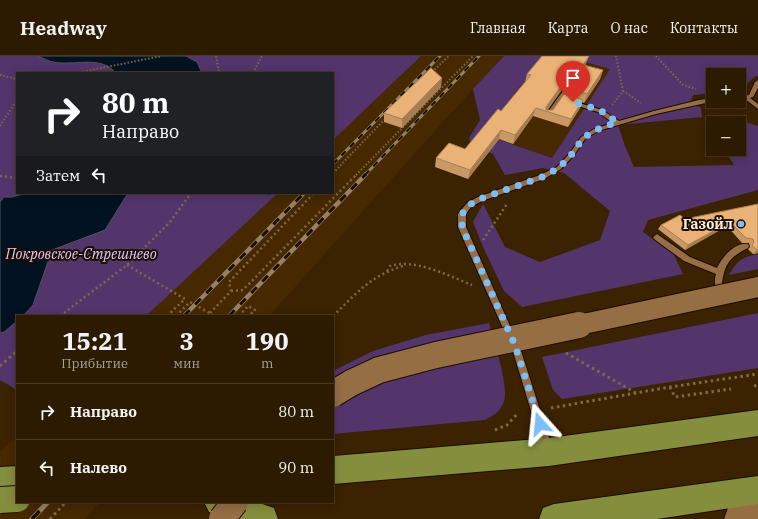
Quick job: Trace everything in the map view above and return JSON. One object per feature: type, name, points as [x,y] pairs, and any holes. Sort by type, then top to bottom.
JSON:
[{"type":"main road","points":[[334,393],[351,383],[379,370],[436,355],[758,287]]},
{"type":"main road","points":[[334,470],[549,452],[758,423]]},
{"type":"main road","points":[[0,481],[16,480]]},
{"type":"main road","points":[[554,519],[758,490]]},
{"type":"main road","points":[[0,500],[16,499]]},
{"type":"main road","points":[[222,503],[263,519]]},
{"type":"main road","points":[[222,519],[234,503]]},
{"type":"main road","points":[[739,519],[758,509]]},
{"type":"lane","points":[[547,117],[577,75]]},
{"type":"lane","points":[[746,97],[751,96],[758,82]]},
{"type":"lane","points":[[746,97],[758,107]]},
{"type":"lane","points":[[560,99],[600,110],[617,122]]},
{"type":"lane","points":[[549,452],[515,345],[462,227],[462,214],[469,205],[480,199],[542,177],[559,168],[572,154],[583,138],[596,130],[617,122],[654,112],[706,101]]},
{"type":"lane","points":[[657,237],[687,259],[720,272]]},
{"type":"lane","points":[[732,302],[718,283],[720,272],[726,258],[736,250],[745,246]]},
{"type":"lane","points":[[515,345],[697,309]]},
{"type":"path","points":[[82,72],[127,65],[162,56]]},
{"type":"path","points":[[216,56],[219,72]]},
{"type":"path","points":[[254,72],[262,56]]},
{"type":"path","points":[[430,74],[449,56]]},
{"type":"path","points":[[210,313],[231,291],[243,290],[473,56]]},
{"type":"path","points":[[616,56],[623,91],[654,112]]},
{"type":"path","points":[[656,56],[683,85],[697,89]]},
{"type":"path","points":[[0,75],[16,79]]},
{"type":"path","points":[[605,114],[623,91]]},
{"type":"path","points":[[0,126],[16,102]]},
{"type":"path","points":[[334,172],[388,116]]},
{"type":"path","points":[[0,176],[16,178]]},
{"type":"path","points":[[61,315],[127,266],[170,222],[190,194]]},
{"type":"path","points":[[231,291],[229,282],[313,194]]},
{"type":"path","points":[[479,245],[510,201]]},
{"type":"path","points":[[334,315],[371,280],[387,271],[406,265],[423,266],[492,294]]},
{"type":"path","points":[[127,266],[185,299],[168,315]]},
{"type":"path","points":[[177,315],[190,302],[213,315]]},
{"type":"path","points":[[240,315],[248,306],[255,310],[250,315]]},
{"type":"path","points":[[1,365],[16,352]]},
{"type":"path","points":[[564,352],[637,393]]},
{"type":"path","points":[[552,408],[670,387],[758,374]]},
{"type":"path","points":[[670,387],[675,396],[731,389]]},
{"type":"path","points":[[50,519],[65,503]]},
{"type":"shaded area","points":[[421,56],[504,56],[270,315],[147,315],[277,194],[334,194],[334,139]]},
{"type":"shaded area","points":[[545,56],[563,56],[610,69],[552,158],[482,134]]},
{"type":"shaded area","points":[[16,437],[16,503],[99,503],[85,519],[0,519],[0,452]]},
{"type":"green space","name":"Покровское-Стрешнево","points":[[0,56],[421,56],[334,139],[334,72],[16,72],[16,194],[277,194],[147,315],[16,315],[16,389],[0,380]]},
{"type":"green space","points":[[504,56],[545,56],[482,134],[552,158],[610,69],[563,56],[758,56],[758,76],[754,77],[746,85],[746,68],[706,68],[706,94],[693,95],[691,101],[701,108],[702,117],[618,125],[634,167],[734,165],[728,156],[746,156],[746,122],[758,126],[758,190],[648,220],[643,232],[673,253],[683,274],[522,307],[504,291],[473,222],[483,204],[505,247],[540,262],[600,240],[610,211],[564,173],[543,168],[505,175],[493,154],[471,144],[469,138],[480,120],[473,89]]},
{"type":"green space","points":[[758,254],[758,269],[729,275],[740,260]]},
{"type":"green space","points":[[758,313],[758,368],[562,399],[553,390],[542,357]]},
{"type":"green space","points":[[489,323],[505,388],[505,397],[499,410],[485,420],[334,434],[334,370],[373,351],[426,335]]},
{"type":"water","points":[[38,56],[186,56],[197,62],[202,72],[113,72],[113,70],[100,63],[51,62]]},
{"type":"water","points":[[23,194],[127,194],[105,230],[52,250],[33,305],[24,315],[16,315],[16,322],[4,332],[0,333],[0,202],[4,197],[12,197]]},
{"type":"building","points":[[542,56],[589,56],[583,65],[579,63],[576,65],[546,107],[546,110],[553,110],[564,94],[583,100],[571,119],[536,108],[515,135],[501,130],[470,170],[436,158],[449,143],[465,149],[498,109],[501,111],[531,75],[527,74]]},
{"type":"building","points":[[583,65],[603,70],[587,94],[568,88],[584,67]]},
{"type":"building","points":[[431,68],[442,78],[402,119],[384,113]]},
{"type":"building","points":[[758,204],[758,250],[752,245],[754,242],[753,239],[746,238],[730,222],[688,245],[661,225],[680,215],[685,219]]},
{"type":"railway","points":[[334,163],[440,56]]},
{"type":"railway","points":[[365,175],[479,56]]},
{"type":"railway","points":[[230,315],[366,174]]},
{"type":"railway","points":[[185,315],[303,194]]},
{"type":"railway","points":[[0,500],[16,485]]},
{"type":"railway","points":[[32,519],[47,503]]},
{"type":"place","name":"Газойл","points":[[741,224]]},
{"type":"route","points":[[540,424],[515,345],[462,227],[462,214],[469,205],[480,199],[542,177],[559,168],[572,154],[583,138],[596,130],[617,122],[600,110],[573,102]]}]
